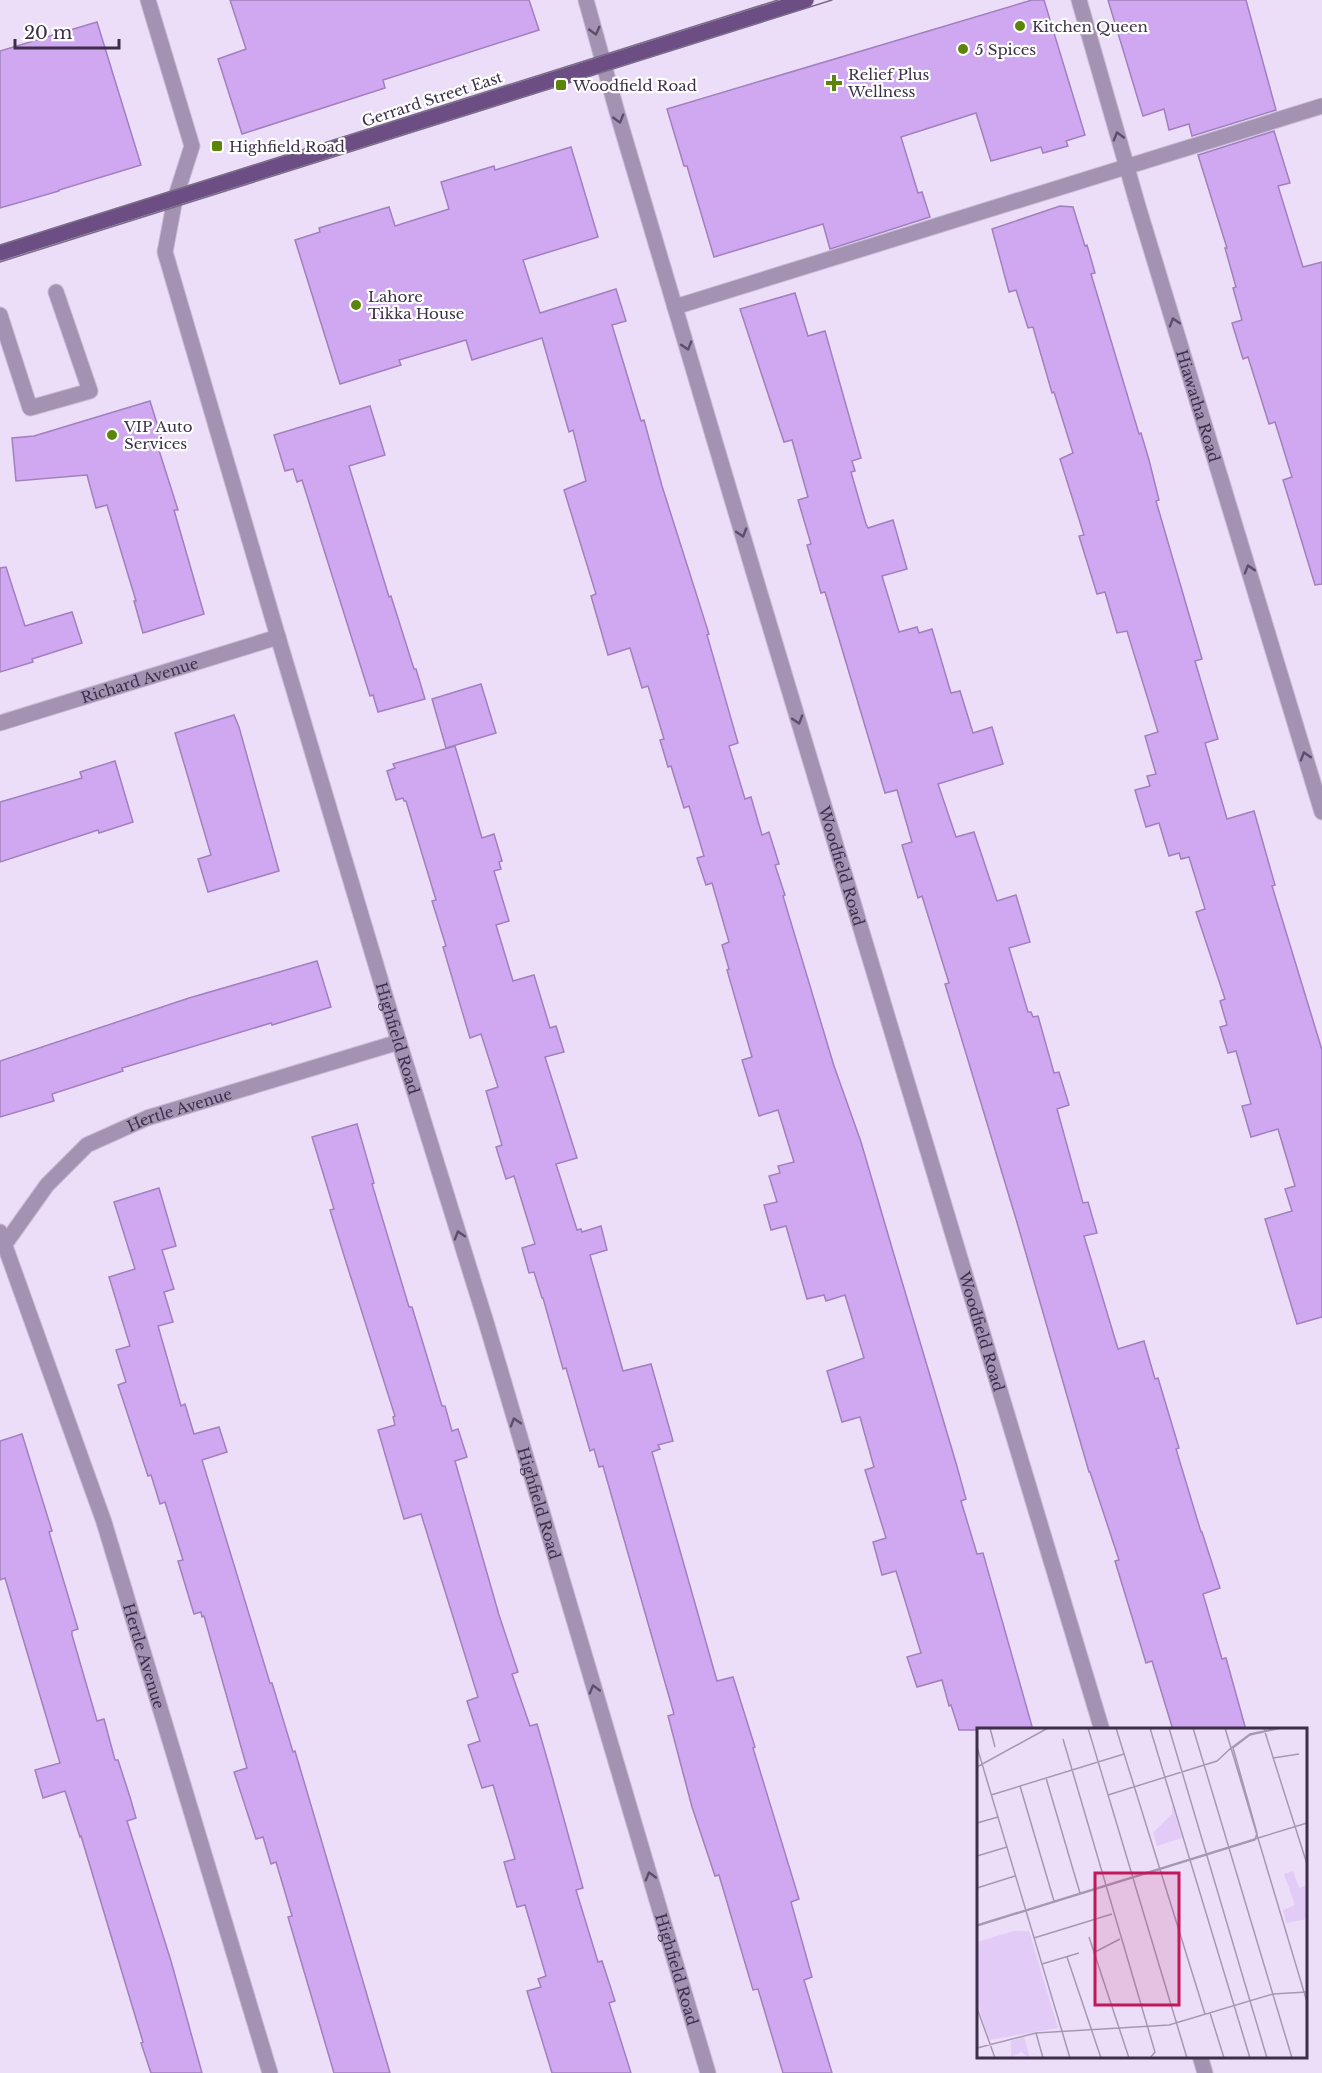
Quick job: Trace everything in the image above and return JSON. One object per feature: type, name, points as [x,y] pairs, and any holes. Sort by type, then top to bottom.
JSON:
[{"type":"main road","name":"Gerrard Street East","points":[[0,253],[806,0]]},
{"type":"street","name":"Highfield Road","points":[[148,0],[192,146],[175,199],[165,252],[708,2073]]},
{"type":"street","name":"Woodfield Road","points":[[585,0],[616,112],[1101,1728]]},
{"type":"street","name":"Hiawatha Road","points":[[1079,0],[1127,168],[1322,812]]},
{"type":"street","points":[[675,307],[1322,106]]},
{"type":"street","points":[[0,315],[30,408],[90,391],[56,292]]},
{"type":"street","name":"Richard Avenue","points":[[0,723],[278,637]]},
{"type":"street","name":"Hertle Avenue","points":[[270,2073],[104,1522],[3,1238],[46,1185],[87,1146],[147,1118],[399,1042]]},
{"type":"street","points":[[1200,2058],[1204,2073]]},
{"type":"building","points":[[230,0],[529,0],[539,30],[383,80],[385,88],[242,134],[218,59],[246,49]]},
{"type":"building","points":[[1032,0],[1044,0],[1085,135],[1066,141],[1068,146],[1043,153],[1041,147],[991,161],[976,113],[901,137],[918,193],[922,192],[930,217],[830,249],[823,224],[714,257],[687,166],[684,166],[667,109]]},
{"type":"building","points":[[1108,0],[1246,0],[1276,110],[1192,136],[1189,124],[1169,130],[1164,109],[1143,116]]},
{"type":"building","points":[[97,22],[141,165],[0,208],[0,51]]},
{"type":"building","points":[[1274,131],[1290,183],[1278,186],[1303,267],[1322,262],[1322,584],[1315,585],[1283,480],[1292,477],[1275,422],[1269,424],[1248,357],[1243,359],[1232,323],[1242,320],[1233,288],[1236,287],[1225,248],[1227,248],[1198,155]]},
{"type":"building","points":[[571,147],[598,237],[523,260],[540,313],[616,289],[626,321],[612,325],[641,421],[644,420],[662,486],[709,634],[707,635],[738,743],[729,746],[745,799],[751,797],[762,835],[769,832],[779,864],[775,865],[785,895],[783,896],[834,1066],[861,1142],[956,1463],[966,1499],[961,1501],[977,1554],[983,1553],[1032,1728],[959,1730],[942,1680],[917,1687],[907,1657],[921,1653],[896,1571],[882,1575],[873,1542],[886,1538],[865,1470],[874,1467],[860,1417],[842,1422],[827,1371],[864,1358],[845,1295],[826,1301],[824,1295],[807,1299],[786,1226],[771,1230],[764,1205],[777,1202],[769,1176],[780,1173],[778,1166],[794,1162],[778,1110],[759,1116],[742,1060],[752,1057],[722,945],[729,942],[712,883],[706,885],[697,858],[704,856],[689,806],[684,808],[671,766],[668,767],[660,740],[664,739],[648,686],[642,688],[630,648],[608,655],[591,596],[596,594],[564,490],[586,481],[573,430],[569,432],[542,338],[472,360],[466,340],[399,360],[401,365],[340,384],[295,240],[320,232],[319,228],[389,207],[395,226],[449,209],[441,182],[494,166],[495,170]]},
{"type":"building","points":[[1060,206],[1073,207],[1085,246],[1087,245],[1095,273],[1091,274],[1139,434],[1141,433],[1149,460],[1159,500],[1156,501],[1202,659],[1195,661],[1218,739],[1205,743],[1227,819],[1254,811],[1275,885],[1272,886],[1322,1050],[1322,1317],[1297,1324],[1265,1219],[1292,1211],[1285,1189],[1295,1186],[1278,1129],[1251,1137],[1242,1106],[1251,1104],[1236,1051],[1228,1053],[1220,1027],[1227,1025],[1220,1001],[1225,999],[1196,912],[1205,909],[1189,857],[1181,859],[1179,853],[1169,856],[1159,823],[1146,827],[1135,790],[1150,786],[1147,776],[1156,774],[1145,736],[1158,732],[1127,631],[1117,633],[1105,592],[1097,594],[1079,536],[1084,535],[1060,459],[1073,453],[1054,392],[1052,393],[1033,327],[1028,328],[1016,290],[1009,292],[992,229]]},
{"type":"building","points":[[795,293],[808,336],[825,331],[861,458],[852,461],[855,471],[851,472],[866,524],[868,528],[893,520],[907,569],[882,576],[899,632],[917,627],[919,633],[932,629],[951,693],[960,691],[973,733],[992,727],[1003,764],[938,784],[956,837],[974,832],[997,901],[1016,895],[1030,942],[1009,948],[1028,1012],[1031,1012],[1033,1017],[1038,1016],[1054,1073],[1059,1072],[1069,1105],[1057,1109],[1083,1203],[1088,1202],[1097,1233],[1084,1236],[1118,1349],[1144,1341],[1155,1379],[1158,1378],[1179,1448],[1176,1449],[1220,1588],[1203,1594],[1222,1659],[1226,1658],[1245,1728],[1172,1728],[1152,1661],[1146,1663],[1115,1561],[1119,1560],[1089,1472],[945,984],[949,983],[922,896],[918,898],[902,845],[912,842],[897,790],[885,793],[825,592],[821,593],[807,545],[811,544],[798,500],[808,497],[792,440],[784,442],[740,309]]},
{"type":"building","points":[[150,401],[163,443],[157,444],[178,510],[174,510],[204,614],[143,633],[134,601],[136,601],[107,505],[96,508],[87,475],[16,481],[12,438],[34,436]]},
{"type":"building","points":[[370,406],[385,455],[349,466],[389,597],[391,596],[425,699],[378,712],[373,695],[370,696],[302,480],[297,482],[293,469],[285,471],[274,435]]},
{"type":"building","points":[[6,567],[25,626],[72,612],[82,643],[0,672],[0,568]]},
{"type":"building","points":[[481,684],[496,733],[446,748],[432,699]]},
{"type":"building","points":[[234,715],[279,871],[208,892],[198,859],[211,855],[175,733]]},
{"type":"building","points":[[455,746],[482,838],[494,834],[502,861],[499,862],[501,869],[494,871],[509,921],[496,925],[513,981],[534,975],[550,1028],[556,1026],[564,1052],[545,1057],[577,1158],[556,1164],[577,1230],[581,1229],[582,1232],[601,1226],[607,1250],[590,1255],[623,1371],[651,1364],[673,1441],[658,1445],[660,1449],[652,1452],[717,1681],[733,1677],[755,1747],[753,1748],[799,1899],[791,1902],[812,1977],[804,1980],[832,2073],[783,2073],[758,1989],[753,1990],[719,1875],[715,1876],[692,1807],[668,1716],[674,1714],[603,1466],[599,1467],[594,1449],[590,1451],[543,1298],[534,1272],[529,1273],[522,1248],[535,1244],[514,1176],[506,1179],[496,1147],[502,1145],[486,1091],[498,1087],[481,1034],[470,1038],[443,947],[446,946],[432,901],[436,900],[406,801],[403,798],[396,800],[387,771],[395,768],[393,764]]},
{"type":"building","points":[[115,761],[133,822],[99,833],[98,830],[0,862],[0,802],[82,778],[80,772]]},
{"type":"building","points":[[317,961],[331,1007],[122,1068],[123,1071],[52,1094],[54,1101],[0,1117],[0,1061],[189,998]]},
{"type":"building","points":[[357,1124],[374,1183],[372,1184],[409,1307],[412,1307],[442,1406],[445,1406],[452,1431],[458,1429],[467,1457],[455,1461],[499,1615],[518,1672],[512,1674],[530,1726],[537,1724],[550,1769],[583,1888],[576,1890],[598,1962],[602,1961],[615,2001],[609,2003],[631,2073],[552,2073],[527,1991],[541,1987],[538,1979],[546,1976],[525,1905],[517,1907],[504,1862],[515,1859],[493,1785],[482,1788],[468,1745],[480,1741],[467,1701],[478,1697],[421,1514],[404,1519],[378,1430],[395,1425],[393,1417],[395,1416],[330,1210],[334,1209],[312,1137]]},
{"type":"building","points":[[159,1188],[176,1246],[162,1250],[174,1289],[164,1292],[173,1322],[158,1326],[181,1406],[185,1404],[194,1434],[219,1427],[227,1452],[202,1460],[270,1683],[272,1683],[293,1752],[295,1751],[390,2073],[334,2073],[288,1917],[292,1916],[276,1862],[271,1864],[263,1837],[256,1839],[234,1772],[247,1768],[204,1616],[202,1617],[201,1612],[194,1614],[178,1561],[183,1560],[165,1502],[160,1504],[151,1475],[148,1476],[118,1385],[126,1382],[116,1350],[130,1346],[109,1277],[135,1269],[114,1202]]},
{"type":"building","points":[[22,1434],[52,1531],[49,1532],[78,1629],[72,1631],[72,1635],[97,1721],[104,1719],[115,1760],[118,1760],[130,1797],[136,1818],[127,1821],[171,1961],[202,2073],[151,2073],[81,1836],[65,1791],[43,1798],[35,1770],[60,1763],[5,1578],[0,1580],[0,1441]]},
{"type":"tram line","points":[[0,245],[778,0]]},
{"type":"tram line","points":[[0,262],[832,0]]},
{"type":"place","name":"Kitchen Queen","points":[[1020,26]]},
{"type":"place","name":"5 Spices","points":[[963,49]]},
{"type":"place","name":"Relief Plus Wellness","points":[[834,83]]},
{"type":"place","name":"Woodfield Road","points":[[561,85]]},
{"type":"place","name":"Highfield Road","points":[[217,146]]},
{"type":"place","name":"Lahore Tikka House","points":[[356,305]]},
{"type":"place","name":"VIP Auto Services","points":[[112,435]]}]
